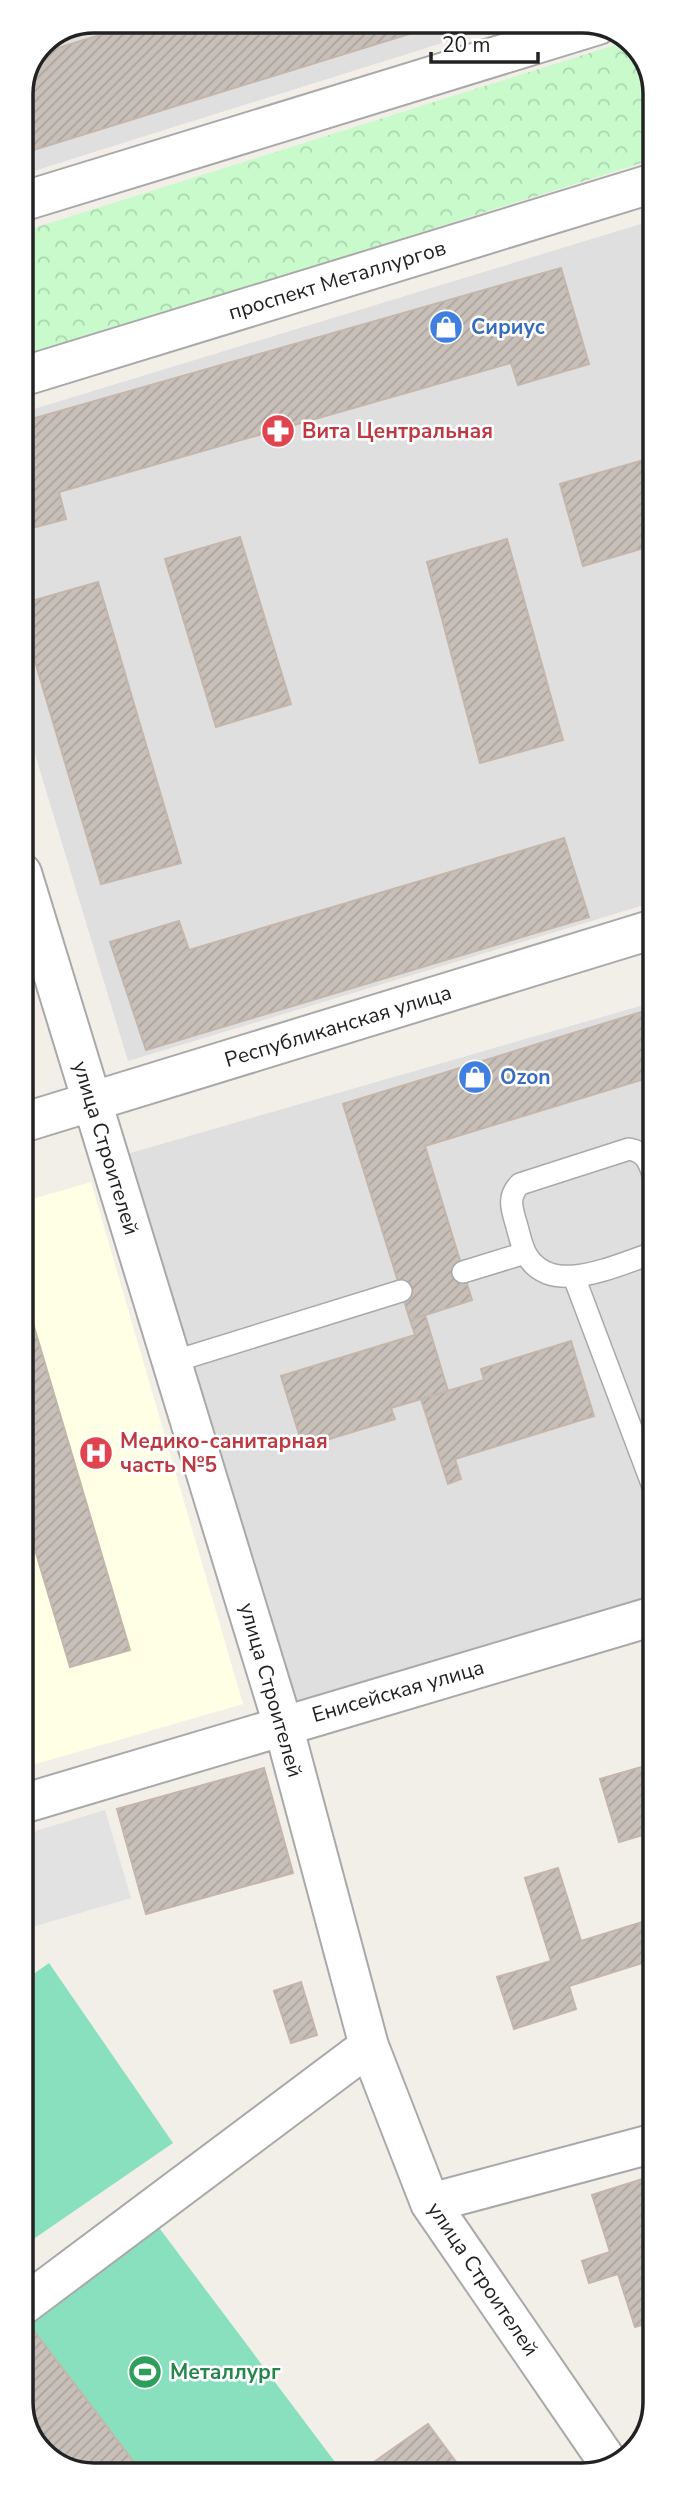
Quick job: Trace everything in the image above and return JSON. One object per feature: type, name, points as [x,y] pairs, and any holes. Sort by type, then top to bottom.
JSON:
[{"type":"street","points":[[33,198],[569,33]]},
{"type":"street","name":"проспект Металлургов","points":[[33,373],[643,186]]},
{"type":"street","name":"улица Строителей","points":[[33,909],[283,1726],[369,2046],[430,2203],[605,2458]]},
{"type":"street","name":"Республиканская улица","points":[[33,1120],[643,932]]},
{"type":"street","name":"Енисейская улица","points":[[33,1801],[643,1619]]},
{"type":"street","points":[[33,2298],[369,2046]]},
{"type":"street","points":[[430,2203],[643,2146]]},
{"type":"lane","points":[[643,1154],[629,1149],[520,1184],[514,1190],[511,1207],[525,1253],[535,1266],[547,1274],[559,1278],[574,1278],[643,1256]]},
{"type":"lane","points":[[463,1272],[525,1253]]},
{"type":"lane","points":[[574,1278],[643,1460]]},
{"type":"lane","points":[[172,1362],[401,1291]]},
{"type":"shaded area","points":[[474,33],[33,171],[34,82],[51,51],[82,34]]},
{"type":"shaded area","points":[[643,223],[643,905],[128,1061],[33,748],[33,409]]},
{"type":"shaded area","points":[[643,1005],[643,1601],[293,1705],[127,1154]]},
{"type":"shaded area","name":"Медико-санитарная часть №5","points":[[91,1182],[243,1704],[33,1765],[33,1199]]},
{"type":"shaded area","points":[[105,1810],[131,1898],[33,1927],[33,1832]]},
{"type":"green space","points":[[617,44],[635,64],[642,82],[643,162],[33,354],[33,228]]},
{"type":"green space","points":[[49,1963],[173,2143],[33,2239],[33,1974]]},
{"type":"green space","name":"Металлург","points":[[157,2225],[336,2463],[90,2463],[64,2455],[46,2439],[34,2414],[33,2319]]},
{"type":"building","points":[[106,33],[412,33],[33,150],[34,82],[44,60],[53,49]]},
{"type":"building","points":[[561,268],[589,364],[518,385],[511,363],[59,492],[66,519],[33,528],[33,419]]},
{"type":"building","points":[[643,460],[643,548],[583,566],[560,484]]},
{"type":"building","points":[[240,537],[291,704],[216,727],[165,559]]},
{"type":"building","points":[[507,539],[563,740],[480,763],[427,562]]},
{"type":"building","points":[[98,582],[181,863],[101,884],[33,654],[33,601]]},
{"type":"building","points":[[564,838],[589,917],[146,1050],[110,942],[179,921],[189,950]]},
{"type":"building","points":[[643,1011],[643,1079],[425,1146],[472,1300],[410,1320],[343,1104]]},
{"type":"building","points":[[425,1315],[448,1391],[391,1408],[395,1419],[303,1447],[281,1376],[415,1335],[410,1320]]},
{"type":"building","points":[[33,1323],[130,1650],[70,1667],[33,1543]]},
{"type":"building","points":[[571,1341],[594,1416],[455,1459],[461,1479],[448,1484],[421,1399],[484,1380],[481,1369]]},
{"type":"building","points":[[643,1766],[643,1835],[619,1842],[600,1779]]},
{"type":"building","points":[[264,1768],[293,1873],[146,1914],[117,1809]]},
{"type":"building","points":[[558,1868],[581,1941],[643,1922],[643,1963],[569,1986],[576,2009],[514,2029],[497,1977],[551,1961],[525,1878]]},
{"type":"building","points":[[301,1982],[317,2035],[291,2043],[274,1991]]},
{"type":"building","points":[[643,2179],[643,2325],[635,2327],[618,2274],[589,2283],[582,2261],[610,2252],[592,2195]]},
{"type":"building","points":[[33,2329],[135,2463],[82,2462],[64,2455],[46,2439],[34,2414]]},
{"type":"building","points":[[428,2424],[457,2463],[373,2463]]},
{"type":"place","name":"Сириус","points":[[446,327]]},
{"type":"place","name":"Вита Центральная","points":[[278,431]]},
{"type":"place","name":"Ozon","points":[[475,1077]]},
{"type":"place","name":"Медико-санитарная часть №5","points":[[96,1453]]},
{"type":"place","name":"Металлург","points":[[145,2372]]}]
